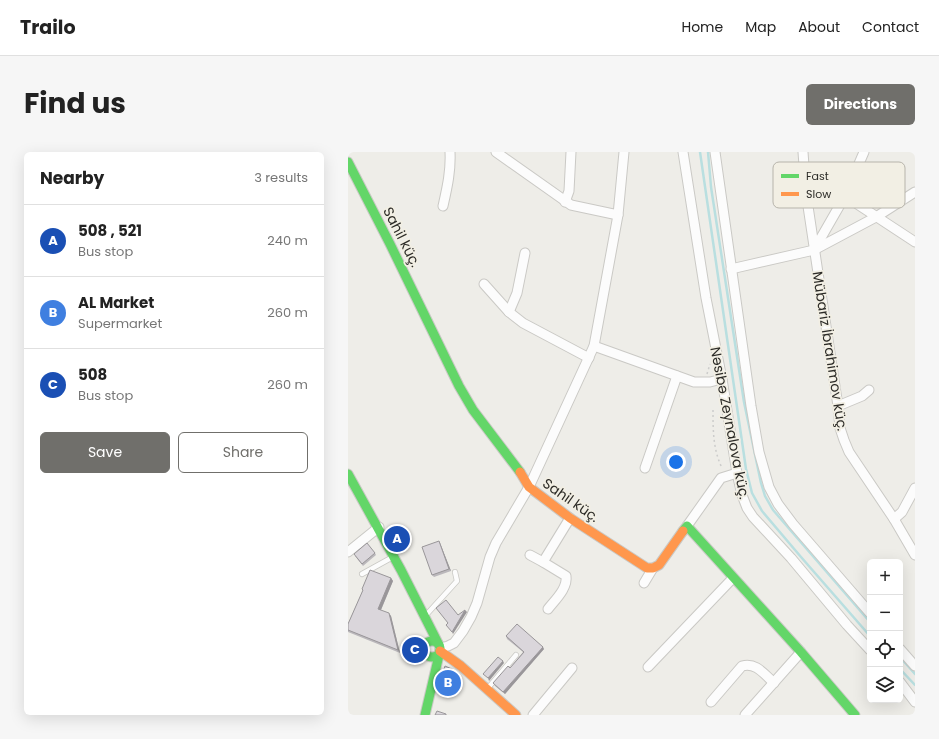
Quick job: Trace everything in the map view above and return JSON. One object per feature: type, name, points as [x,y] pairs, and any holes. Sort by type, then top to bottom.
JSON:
[{"type":"street","points":[[443,206],[448,182],[450,152]]},
{"type":"street","points":[[565,202],[569,191],[571,152]]},
{"type":"street","points":[[425,650],[429,656],[436,656],[440,648],[454,643],[467,624],[475,608],[490,557],[496,543],[529,487],[594,346],[618,215],[624,152]]},
{"type":"street","name":"Nəsibə Zeynalova küç.","points":[[683,152],[706,298],[722,379],[742,496],[753,517],[791,558],[846,625],[867,647]]},
{"type":"street","points":[[715,152],[751,406],[759,452],[769,487],[778,504],[793,524],[867,610]]},
{"type":"street","name":"Mübariz İbrahimov küç.","points":[[803,152],[804,162]]},
{"type":"street","points":[[860,162],[864,152]]},
{"type":"street","points":[[499,153],[565,202],[580,207],[618,215]]},
{"type":"street","name":"Sahil küç.","points":[[348,162],[397,257],[459,386],[473,410],[522,474],[529,487],[570,518],[647,568],[653,568]]},
{"type":"street","points":[[905,198],[915,192]]},
{"type":"street","name":"Mübariz İbrahimov küç.","points":[[808,208],[840,428],[849,452],[894,519],[915,555]]},
{"type":"street","points":[[814,250],[838,208]]},
{"type":"street","points":[[864,208],[915,242]]},
{"type":"street","points":[[731,269],[814,250],[889,208]]},
{"type":"street","points":[[509,312],[517,293],[525,253]]},
{"type":"street","points":[[484,284],[509,312],[523,323],[589,358]]},
{"type":"street","points":[[594,346],[694,382],[703,383],[722,379]]},
{"type":"street","points":[[645,468],[677,376]]},
{"type":"street","points":[[838,406],[862,396],[869,390]]},
{"type":"street","points":[[644,583],[653,568],[659,565],[721,478],[726,475],[737,473]]},
{"type":"street","points":[[348,474],[379,527],[440,648],[516,715]]},
{"type":"street","points":[[894,519],[902,512],[915,488]]},
{"type":"street","points":[[543,562],[570,518]]},
{"type":"street","points":[[687,526],[801,652],[855,715]]},
{"type":"street","points":[[348,552],[379,527]]},
{"type":"street","points":[[530,555],[566,576],[567,580],[565,586],[548,609]]},
{"type":"street","points":[[648,667],[733,578]]},
{"type":"street","points":[[416,600],[425,650],[428,698]]},
{"type":"street","points":[[425,715],[440,648]]},
{"type":"street","points":[[745,715],[801,652]]},
{"type":"street","points":[[903,652],[915,666]]},
{"type":"street","points":[[711,702],[742,666],[748,664],[757,667],[774,683]]},
{"type":"street","points":[[533,715],[572,668]]},
{"type":"street","points":[[903,686],[915,702]]},
{"type":"lane","points":[[362,574],[394,556]]},
{"type":"lane","points":[[424,616],[457,581],[454,572]]},
{"type":"lane","points":[[486,689],[516,655]]},
{"type":"path","points":[[713,410],[714,447],[726,475]]},
{"type":"building","points":[[439,541],[449,569],[432,575],[422,547]]},
{"type":"building","points":[[367,543],[375,553],[362,564],[354,554]]},
{"type":"building","points":[[370,570],[391,578],[378,609],[389,613],[398,650],[348,630],[348,624]]},
{"type":"building","points":[[446,600],[458,615],[465,610],[452,632],[446,625],[448,623],[436,608]]},
{"type":"building","points":[[517,624],[543,647],[503,692],[493,683],[508,666],[510,668],[524,652],[506,636]]},
{"type":"building","points":[[498,657],[503,661],[488,678],[483,674]]},
{"type":"building","points":[[445,666],[454,670],[452,675],[459,677],[454,690],[439,685]]},
{"type":"building","points":[[437,711],[446,714],[446,715],[435,715]]},
{"type":"waterway","points":[[700,152],[746,469],[752,493],[762,511],[867,633]]},
{"type":"waterway","points":[[708,152],[711,187],[744,402],[765,496],[773,510],[867,619]]},
{"type":"waterway","points":[[903,660],[915,674]]},
{"type":"waterway","points":[[903,672],[915,685]]},
{"type":"traffic: fast","points":[[348,162],[390,244],[459,386],[473,410],[520,472]]},
{"type":"traffic: fast","points":[[348,474],[401,570],[439,645]]},
{"type":"traffic: fast","points":[[683,531],[687,526],[801,652],[855,715]]},
{"type":"traffic: fast","points":[[432,641],[439,646],[440,649],[435,656],[432,657],[425,652],[424,649],[429,642],[432,641]]},
{"type":"traffic: fast","points":[[425,715],[440,651]]},
{"type":"traffic: slow","points":[[520,472],[529,487],[570,518],[647,568],[653,568],[659,565],[683,531]]},
{"type":"traffic: slow","points":[[440,651],[461,666],[516,715]]},
{"type":"place","name":"508 , 521","points":[[397,539]]},
{"type":"place","name":"508","points":[[415,650]]},
{"type":"place","name":"AL Market","points":[[448,683]]}]
